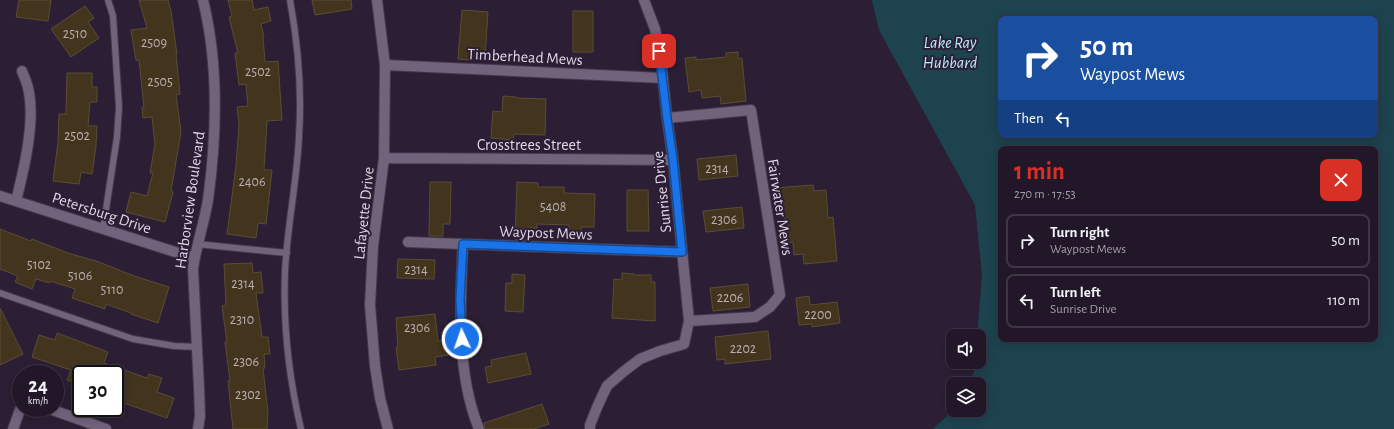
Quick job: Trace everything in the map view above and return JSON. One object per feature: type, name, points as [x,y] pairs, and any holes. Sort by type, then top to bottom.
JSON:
[{"type":"street","name":"Harborview Boulevard","points":[[198,429],[200,416],[198,347],[193,269],[194,258],[207,202],[214,139],[215,94],[213,56],[203,0]]},
{"type":"street","name":"Lafayette Drive","points":[[377,0],[386,65],[384,158],[373,246],[370,304],[375,366],[380,398],[388,429]]},
{"type":"street","name":"Sunrise Drive","points":[[590,429],[590,425],[607,386],[640,359],[684,344],[689,321],[673,160],[663,78],[655,29],[644,0]]},
{"type":"street","name":"Timberhead Mews","points":[[386,65],[663,78]]},
{"type":"street","points":[[16,201],[24,171],[30,128],[28,89],[22,71]]},
{"type":"street","name":"Fairwater Mews","points":[[667,118],[751,110],[780,295],[770,307],[755,317],[689,321]]},
{"type":"street","name":"Crosstrees Street","points":[[384,158],[673,160]]},
{"type":"street","name":"Petersburg Drive","points":[[0,196],[194,258]]},
{"type":"street","name":"Waypost Mews","points":[[408,242],[682,252]]},
{"type":"street","points":[[463,244],[460,299],[463,353],[468,392],[479,429]]},
{"type":"street","points":[[64,414],[106,429]]},
{"type":"street","points":[[13,429],[17,417]]},
{"type":"lane","points":[[104,229],[117,137],[119,107],[113,16],[108,0]]},
{"type":"lane","points":[[290,0],[296,46],[299,129],[285,280],[287,335],[293,388],[301,429]]},
{"type":"lane","points":[[197,244],[287,254]]},
{"type":"lane","points":[[0,293],[133,339],[174,346],[198,347]]},
{"type":"water","name":"Lake Ray Hubbard","points":[[872,0],[1394,0],[1394,429],[933,429],[946,417],[986,417],[986,377],[972,377],[974,369],[986,369],[986,329],[978,329],[982,276],[975,205],[879,30]]},
{"type":"building","points":[[19,0],[51,0],[48,21],[16,17]]},
{"type":"building","points":[[139,0],[168,0],[177,54],[180,94],[176,95],[181,132],[171,191],[173,192],[165,222],[126,212],[131,192],[147,196],[153,173],[150,173],[155,144],[152,117],[143,118],[142,107],[144,107],[139,60],[136,60],[131,30],[147,28]]},
{"type":"building","points":[[228,0],[252,0],[254,10],[268,7],[271,21],[261,24],[264,37],[265,62],[278,61],[282,120],[267,121],[264,170],[272,170],[266,224],[258,223],[256,238],[227,234],[236,166],[239,125],[237,107],[248,106],[246,84],[239,85],[235,53],[238,53],[229,17],[232,16]]},
{"type":"building","points":[[312,0],[351,0],[352,9],[315,15]]},
{"type":"building","points":[[85,6],[94,18],[88,22],[99,38],[71,57],[51,29]]},
{"type":"building","points":[[462,10],[488,12],[485,57],[471,56],[471,60],[458,59]]},
{"type":"building","points":[[573,11],[593,11],[593,52],[573,52]]},
{"type":"building","points":[[738,52],[738,59],[742,58],[746,101],[721,104],[720,96],[702,98],[701,90],[689,92],[685,58],[696,57],[696,60],[726,57],[726,53]]},
{"type":"building","points":[[67,73],[92,73],[92,87],[97,87],[97,102],[90,102],[88,126],[97,126],[92,174],[81,172],[79,184],[53,181],[58,142],[59,114],[66,114]]},
{"type":"building","points":[[503,96],[546,99],[545,135],[514,134],[513,140],[491,138],[493,111],[502,112]]},
{"type":"building","points":[[736,155],[738,176],[699,180],[697,159]]},
{"type":"building","points":[[430,182],[451,182],[450,224],[443,224],[443,236],[429,236]]},
{"type":"building","points":[[517,182],[538,183],[538,187],[564,187],[564,193],[595,194],[594,227],[581,227],[581,234],[569,234],[569,225],[537,224],[537,228],[528,228],[527,239],[515,239]]},
{"type":"building","points":[[813,185],[814,191],[826,190],[828,218],[833,217],[837,261],[804,264],[803,254],[794,255],[793,242],[787,243],[784,215],[777,216],[775,188]]},
{"type":"building","points":[[627,190],[648,190],[649,231],[627,231]]},
{"type":"building","points":[[742,207],[744,228],[706,232],[703,211]]},
{"type":"building","points":[[0,229],[31,241],[32,239],[68,253],[99,262],[134,276],[169,287],[158,323],[106,304],[105,309],[72,298],[75,289],[50,281],[49,283],[36,279],[32,289],[15,282],[18,276],[0,269]]},
{"type":"building","points":[[398,259],[435,260],[434,279],[397,278]]},
{"type":"building","points":[[252,263],[253,273],[261,272],[263,293],[256,293],[262,337],[268,337],[270,354],[264,354],[265,368],[263,368],[268,413],[267,429],[233,429],[228,381],[230,381],[225,342],[227,342],[222,306],[226,305],[224,264]]},
{"type":"building","points":[[622,273],[651,275],[651,282],[655,282],[655,321],[612,318],[614,279],[622,280]]},
{"type":"building","points":[[512,274],[525,275],[523,312],[505,311],[506,283],[512,283]]},
{"type":"building","points":[[748,284],[750,307],[713,311],[710,288]]},
{"type":"building","points":[[809,296],[810,305],[837,302],[840,323],[812,327],[812,324],[799,325],[796,298]]},
{"type":"building","points":[[0,308],[23,354],[0,365]]},
{"type":"building","points":[[435,314],[438,341],[446,340],[448,355],[435,357],[436,365],[399,370],[396,347],[398,347],[396,318]]},
{"type":"building","points":[[768,331],[771,359],[725,364],[725,359],[717,360],[715,337]]},
{"type":"building","points":[[57,333],[108,352],[104,363],[110,365],[72,365],[72,382],[67,380],[71,370],[64,368],[64,365],[56,365],[32,357],[39,335],[55,340]]},
{"type":"building","points":[[526,353],[531,374],[488,383],[485,367],[492,366],[491,360]]},
{"type":"building","points":[[124,370],[147,378],[149,374],[162,378],[157,392],[174,398],[167,418],[124,403]]},
{"type":"building","points":[[542,404],[549,424],[534,429],[485,429],[484,423]]},
{"type":"route","points":[[462,339],[460,299],[463,244],[682,252],[673,160],[659,51]]}]
